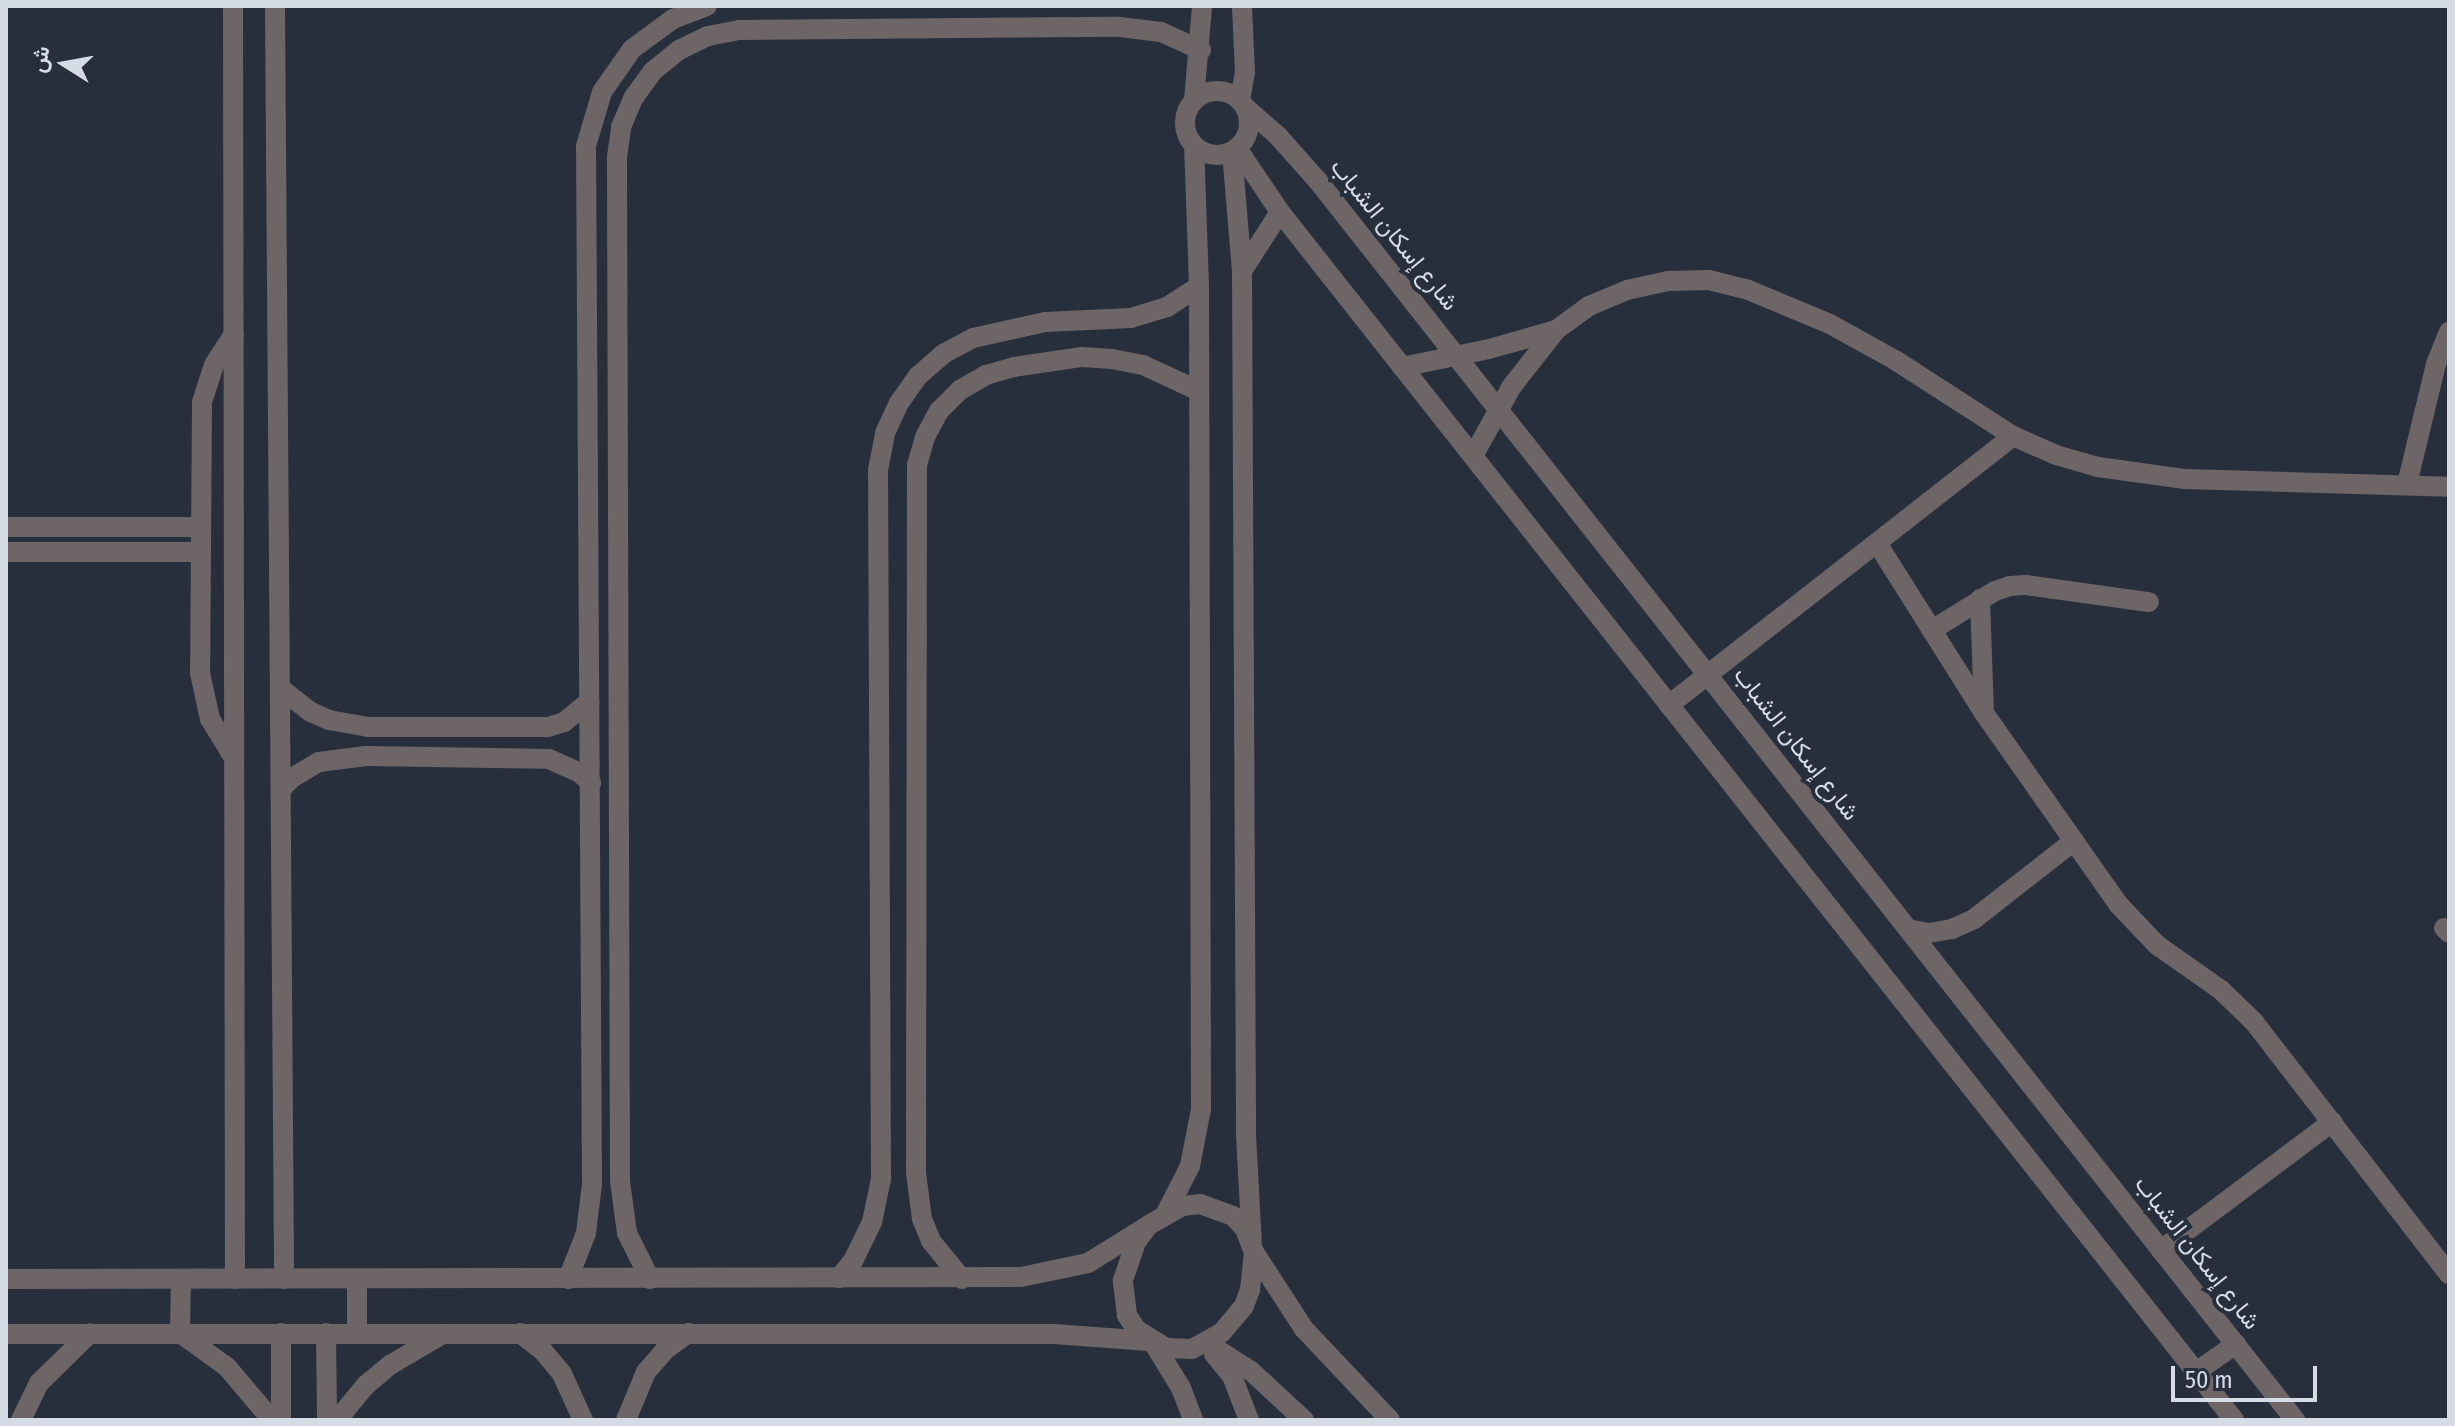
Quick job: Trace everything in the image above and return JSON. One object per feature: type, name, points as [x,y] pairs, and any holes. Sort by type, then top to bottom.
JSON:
[{"type":"street","points":[[233,6],[235,1279]]},
{"type":"street","points":[[275,6],[284,1279]]},
{"type":"street","points":[[568,1279],[586,1233],[592,1184],[586,146],[602,92],[632,49],[673,19],[707,6]]},
{"type":"street","points":[[1202,6],[1201,50],[1194,100],[1185,118],[1188,138],[1194,146],[1212,155],[1234,150]]},
{"type":"street","points":[[6,1334],[1054,1334],[1152,1342],[1177,1350],[1205,1343],[1221,1333],[1244,1306],[1250,1290],[1253,1249],[1246,1135],[1242,271],[1234,150],[1249,128],[1243,104],[1242,6]]},
{"type":"street","points":[[650,1279],[627,1233],[620,1181],[616,171],[621,127],[629,107],[653,71],[679,50],[708,36],[740,30],[1120,27],[1161,32],[1201,50]]},
{"type":"street","points":[[1194,100],[1203,93],[1222,90],[1243,104]]},
{"type":"street","name":"شارع إسكان الشباب","points":[[1243,104],[1318,181],[2295,1420]]},
{"type":"street","points":[[1166,1213],[1190,1166],[1201,1109],[1199,286],[1194,146]]},
{"type":"street","points":[[1234,150],[2234,1420]]},
{"type":"street","points":[[1242,271],[1280,212]]},
{"type":"street","points":[[1473,456],[1499,409],[1556,330],[1589,306],[1627,290],[1654,284],[1709,280],[1746,289],[1862,341],[2013,436],[2056,455],[2141,475],[2449,487]]},
{"type":"street","points":[[839,1278],[853,1261],[872,1222],[881,1179],[878,470],[885,433],[899,403],[918,376],[943,354],[973,338],[1045,322],[1131,318],[1167,307],[1199,286]]},
{"type":"street","points":[[1402,367],[1556,330]]},
{"type":"street","points":[[2407,484],[2436,364],[2449,332]]},
{"type":"street","points":[[234,334],[214,365],[202,402],[201,527],[203,696],[210,719],[234,758]]},
{"type":"street","points":[[962,1279],[931,1241],[917,1195],[917,465],[932,424],[960,390],[986,375],[1014,367],[1082,357],[1112,359],[1143,365],[1199,391]]},
{"type":"street","points":[[1669,705],[2013,436]]},
{"type":"street","points":[[6,527],[201,527]]},
{"type":"street","points":[[1877,543],[1984,713],[2137,927],[2236,1002],[2449,1274]]},
{"type":"street","points":[[6,552],[201,552]]},
{"type":"street","points":[[1932,630],[1980,599],[2002,589],[2026,585],[2149,602]]},
{"type":"street","points":[[1980,599],[1984,713]]},
{"type":"street","points":[[280,688],[295,701],[329,720],[367,727],[540,728],[564,722],[590,701]]},
{"type":"street","points":[[281,789],[292,778],[319,762],[366,756],[549,759],[565,764],[591,783]]},
{"type":"street","points":[[1908,929],[1929,933],[1952,929],[1974,919],[2074,841]]},
{"type":"street","points":[[2161,1250],[2332,1122]]},
{"type":"street","points":[[6,1279],[1021,1277],[1088,1263],[1166,1213],[1200,1204],[1218,1207],[1233,1216],[1304,1329],[1390,1420]]},
{"type":"street","points":[[1149,1225],[1127,1261],[1122,1298],[1136,1329],[1152,1342],[1181,1388],[1193,1420]]},
{"type":"street","points":[[180,1333],[181,1279]]},
{"type":"street","points":[[357,1279],[357,1333]]},
{"type":"street","points":[[21,1420],[39,1383],[90,1333]]},
{"type":"street","points":[[180,1333],[227,1367],[272,1420]]},
{"type":"street","points":[[281,1333],[281,1420]]},
{"type":"street","points":[[326,1333],[327,1420]]},
{"type":"street","points":[[337,1420],[366,1385],[390,1365],[444,1333]]},
{"type":"street","points":[[520,1333],[543,1351],[562,1374],[583,1420]]},
{"type":"street","points":[[626,1420],[646,1372],[665,1350],[688,1333]]},
{"type":"street","points":[[1205,1343],[1232,1376],[1249,1420]]},
{"type":"street","points":[[1205,1343],[1251,1371],[1304,1420]]},
{"type":"street","points":[[2196,1372],[2236,1344]]}]
